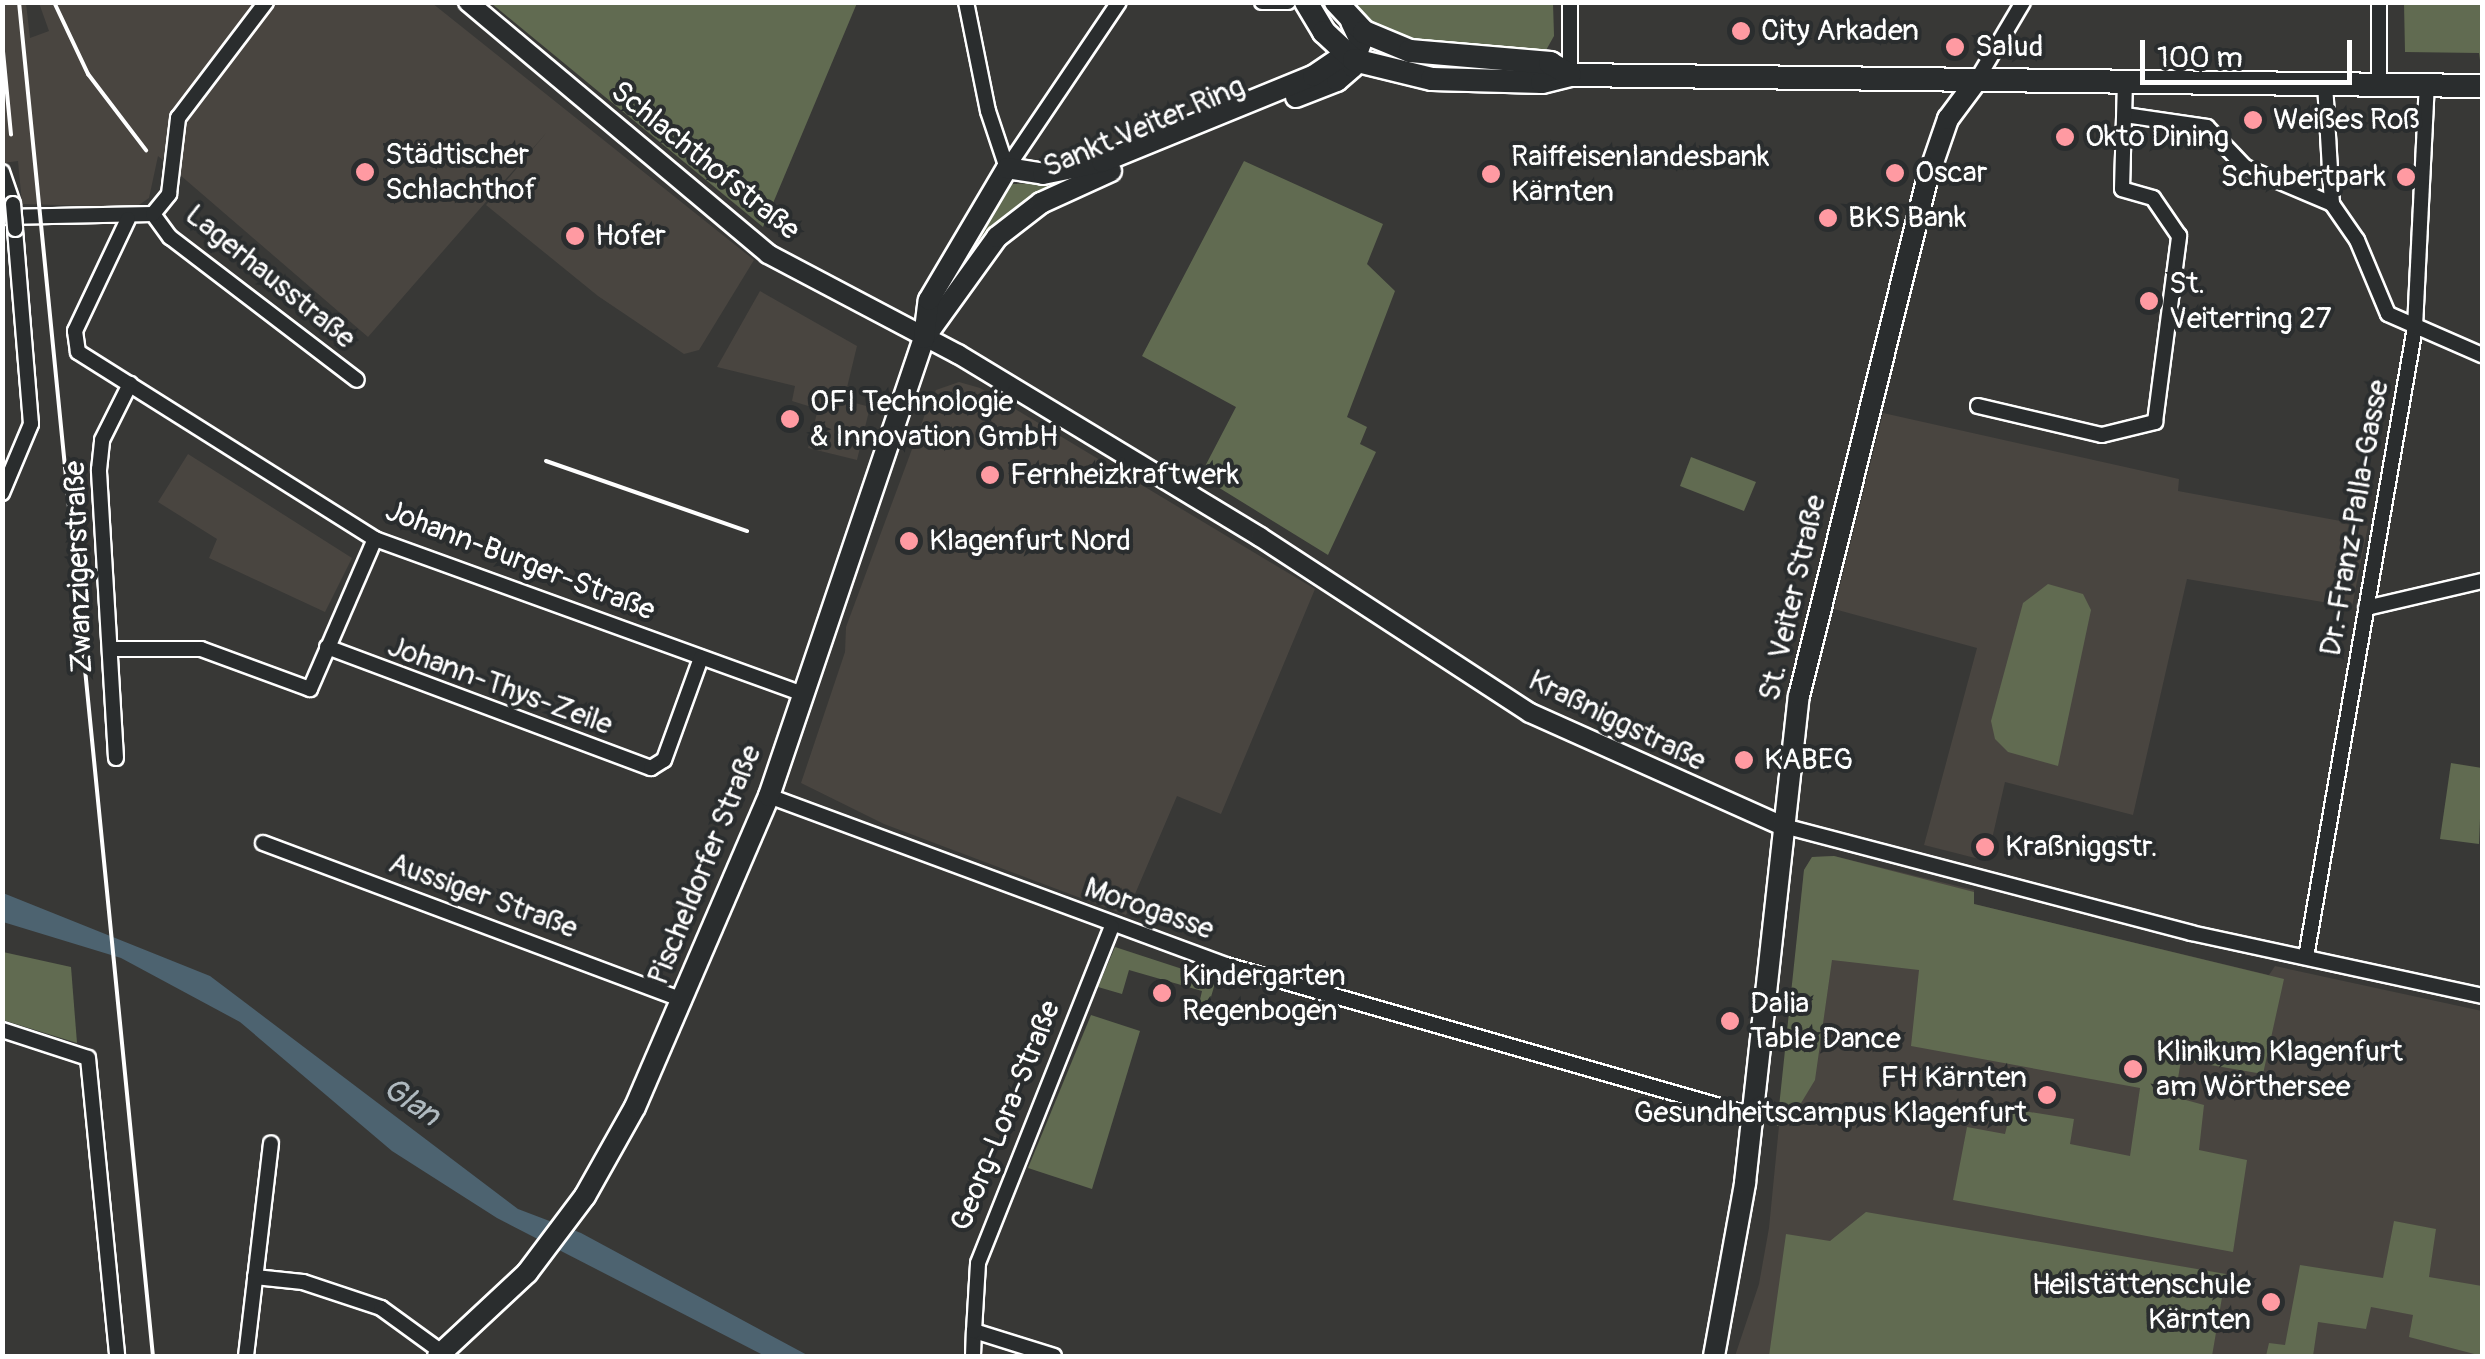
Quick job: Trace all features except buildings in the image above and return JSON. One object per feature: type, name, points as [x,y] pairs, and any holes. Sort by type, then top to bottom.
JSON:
[{"type":"main road","points":[[1306,2],[1357,47],[1432,79],[1542,82],[1570,75],[1974,84],[2125,80],[2482,86]]},
{"type":"main road","points":[[1336,2],[1357,47]]},
{"type":"main road","name":"Sankt Veiter Ring","points":[[1007,168],[1043,174],[1102,162],[1313,76],[1357,47]]},
{"type":"main road","name":"Sankt Veiter Ring","points":[[949,309],[979,258],[1041,203],[1337,81],[1357,47]]},
{"type":"main road","points":[[1357,47],[1532,61],[1570,75]]},
{"type":"main road","name":"St. Veiter Straße","points":[[1714,1356],[1736,1246],[1780,825],[1802,680],[1927,180],[1948,119],[1974,84]]},
{"type":"main road","name":"Pischeldorfer Straße","points":[[441,1354],[535,1264],[577,1207],[622,1133],[684,1000],[769,796],[924,338],[934,288],[1007,168]]},
{"type":"main road","name":"Pischeldorfer Straße","points":[[924,338],[949,309]]},
{"type":"street","points":[[2,217],[128,219],[152,214],[169,194],[170,141],[190,95],[266,2]]},
{"type":"street","name":"Schlachthofstraße","points":[[468,2],[768,254],[924,338]]},
{"type":"street","points":[[966,2],[988,111],[1007,168]]},
{"type":"street","name":"Pischeldorfer Straße","points":[[1007,168],[1119,2]]},
{"type":"street","points":[[1262,2],[1288,2]]},
{"type":"street","points":[[1570,2],[1570,75]]},
{"type":"street","name":"St. Veiter Straße","points":[[1974,84],[2023,2]]},
{"type":"street","points":[[2379,2],[2379,83]]},
{"type":"street","points":[[1978,406],[2102,435],[2155,422],[2180,236],[2153,198],[2122,189],[2125,80]]},
{"type":"street","points":[[2325,83],[2332,204]]},
{"type":"street","name":"Dr.-Franz-Palla-Gasse","points":[[2306,957],[2415,327],[2427,84]]},
{"type":"street","points":[[2126,115],[2207,128],[2244,167],[2332,204],[2358,240],[2383,308],[2415,327],[2482,355]]},
{"type":"street","points":[[2,172],[14,204],[32,424],[2,493]]},
{"type":"street","name":"Lagerhausstraße","points":[[152,214],[170,237],[357,380]]},
{"type":"street","points":[[128,219],[72,341],[130,384]]},
{"type":"street","name":"Kraßniggstraße","points":[[924,338],[1260,537],[1530,714],[1780,825],[2306,957],[2482,996]]},
{"type":"street","name":"Johann-Burger-Straße","points":[[130,384],[374,539],[804,694]]},
{"type":"street","name":"Zwanzigerstraße","points":[[116,758],[99,470],[102,440],[130,384]]},
{"type":"street","points":[[111,649],[201,649],[310,689],[374,539]]},
{"type":"street","points":[[2366,608],[2482,581]]},
{"type":"street","name":"Johann-Thys-Zeile","points":[[327,647],[651,768],[664,760],[700,658]]},
{"type":"street","name":"Morogasse","points":[[769,796],[1112,927],[1751,1115]]},
{"type":"street","name":"Aussiger Straße","points":[[263,843],[684,1000]]},
{"type":"street","name":"Georg-Lora-Straße","points":[[973,1356],[980,1252],[1112,927]]},
{"type":"street","points":[[2,1030],[81,1051],[88,1058],[117,1356]]},
{"type":"street","points":[[246,1356],[270,1142]]},
{"type":"street","points":[[255,1276],[321,1286],[380,1308],[441,1354]]},
{"type":"street","points":[[974,1331],[1054,1356]]},
{"type":"shaded area","points":[[3,3],[26,3],[30,38],[49,31],[39,3],[432,3],[754,260],[699,350],[684,354],[598,296],[486,205],[547,132],[368,337],[158,156],[149,198],[136,207],[22,204],[18,161],[3,163]]},
{"type":"shaded area","points":[[760,291],[857,346],[844,400],[870,407],[857,460],[808,448],[818,409],[792,401],[795,386],[717,367]]},
{"type":"shaded area","points":[[959,382],[980,388],[1315,589],[1221,814],[1177,796],[1126,915],[884,824],[801,783],[845,652],[846,627],[928,406],[936,390]]},
{"type":"shaded area","points":[[1883,413],[2179,479],[2178,491],[2368,526],[2352,607],[2187,579],[2133,815],[2005,782],[1987,861],[1924,845],[1977,648],[1834,609]]},
{"type":"shaded area","points":[[188,454],[352,558],[325,612],[209,558],[217,539],[158,502]]},
{"type":"shaded area","name":"Klinikum Klagenfurt am Wörthersee","points":[[1834,856],[1974,890],[1974,904],[2269,975],[2275,966],[2482,1011],[2482,1356],[1735,1356],[1759,1284],[1769,1228],[1804,870],[1812,857]]},
{"type":"green space","points":[[491,3],[857,3],[763,227]]},
{"type":"green space","points":[[1350,3],[1553,3],[1554,36],[1545,52],[1425,46],[1382,34]]},
{"type":"green space","points":[[2404,3],[2482,3],[2482,75],[2479,53],[2405,52]]},
{"type":"green space","points":[[1244,161],[1383,224],[1367,264],[1395,291],[1347,417],[1367,427],[1360,444],[1376,452],[1328,555],[1200,476],[1236,407],[1142,356]]},
{"type":"green space","points":[[1059,183],[997,226],[941,301],[963,252],[1009,184]]},
{"type":"green space","points":[[1691,457],[1756,482],[1744,511],[1680,486]]},
{"type":"green space","points":[[2048,584],[2083,594],[2091,610],[2058,766],[2008,752],[1995,739],[1991,721],[2023,603]]},
{"type":"green space","points":[[2451,763],[2482,768],[2479,844],[2440,839]]},
{"type":"green space","points":[[1834,856],[1974,892],[1974,904],[2284,979],[2263,1074],[2181,1060],[2175,1097],[2204,1105],[2199,1150],[2247,1160],[2233,1252],[1953,1200],[1967,1127],[2005,1134],[2011,1109],[2074,1119],[2070,1144],[2130,1156],[2140,1088],[1911,1046],[1919,970],[1832,960],[1815,1080],[1789,1123],[1777,1126],[1804,870],[1812,857]]},
{"type":"green space","points":[[1115,947],[1216,980],[1208,1007],[1199,1004],[1202,991],[1129,970],[1122,994],[1098,987]]},
{"type":"green space","points":[[3,952],[71,967],[77,1043],[3,1020]]},
{"type":"green space","points":[[1091,1015],[1140,1031],[1092,1189],[1028,1168]]},
{"type":"green space","points":[[1866,1212],[2226,1274],[2212,1356],[1769,1356],[1786,1234],[1830,1241]]},
{"type":"green space","points":[[2394,1221],[2436,1229],[2429,1277],[2482,1286],[2482,1356],[2409,1337],[2413,1315],[2371,1307],[2366,1329],[2318,1322],[2313,1356],[2266,1356],[2269,1343],[2285,1345],[2300,1265],[2383,1278]]},
{"type":"water","points":[[3,893],[210,976],[518,1209],[581,1233],[809,1356],[765,1356],[497,1218],[392,1151],[240,1022],[121,958],[3,922]]},
{"type":"railway","points":[[19,2],[153,1356]]},
{"type":"railway","points":[[54,2],[88,74],[146,150]]},
{"type":"railway","points":[[2,41],[11,135]]},
{"type":"railway","points":[[546,461],[747,531]]},
{"type":"place","name":"City Arkaden","points":[[1741,31]]},
{"type":"place","name":"Salud","points":[[1955,47]]},
{"type":"place","name":"Weißes Roß","points":[[2253,120]]},
{"type":"place","name":"Okto Dining","points":[[2065,137]]},
{"type":"place","name":"Städtischer Schlachthof","points":[[365,172]]},
{"type":"place","name":"Oscar","points":[[1895,173]]},
{"type":"place","name":"Raiffeisenlandesbank Kärnten","points":[[1491,174]]},
{"type":"place","name":"Schubertpark","points":[[2406,177]]},
{"type":"place","name":"BKS Bank","points":[[1828,218]]},
{"type":"place","name":"Hofer","points":[[575,236]]},
{"type":"place","name":"St. Veiterring 27","points":[[2149,301]]},
{"type":"place","name":"OFI Technologie & Innovation GmbH","points":[[790,419]]},
{"type":"place","name":"Fernheizkraftwerk","points":[[990,475]]},
{"type":"place","name":"Klagenfurt Nord","points":[[909,541]]},
{"type":"place","name":"KABEG","points":[[1744,760]]},
{"type":"place","name":"Kraßniggstr.","points":[[1985,847]]},
{"type":"place","name":"Kindergarten Regenbogen","points":[[1162,993]]},
{"type":"place","name":"Dalia Table Dance","points":[[1730,1021]]},
{"type":"place","name":"Klinikum Klagenfurt am Wörthersee","points":[[2133,1069]]},
{"type":"place","name":"FH Kärnten Gesundheitscampus Klagenfurt","points":[[2047,1095]]},
{"type":"place","name":"Heilstättenschule Kärnten","points":[[2271,1302]]},
{"type":"water label","name":"Glan","points":[[411,1102]]}]
